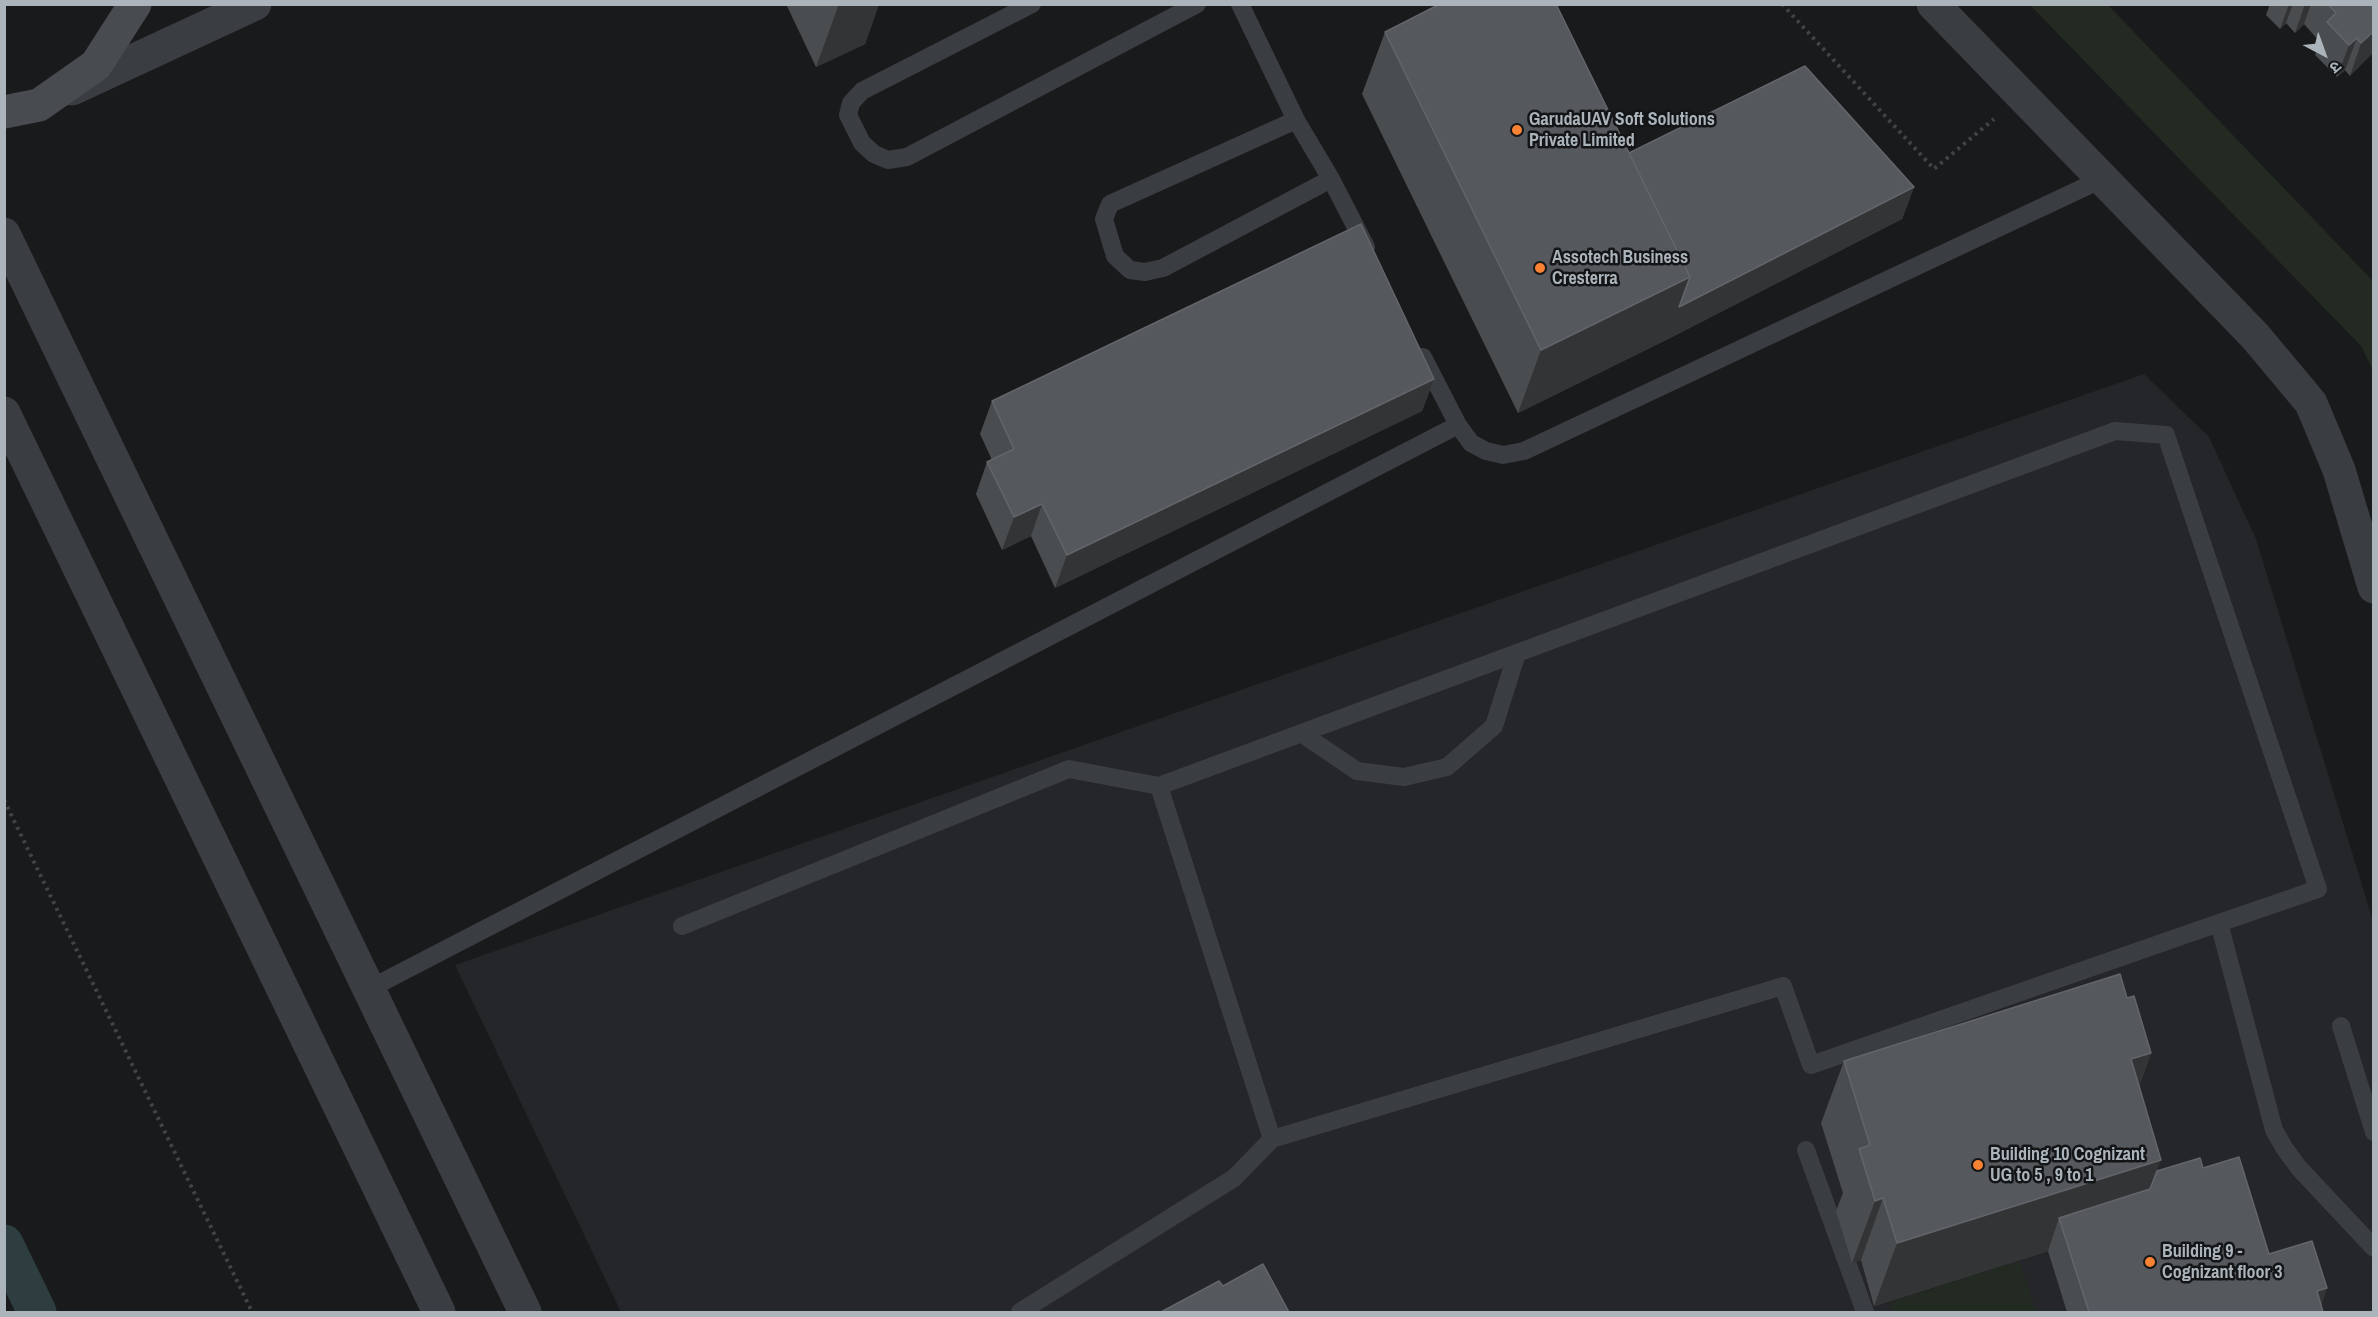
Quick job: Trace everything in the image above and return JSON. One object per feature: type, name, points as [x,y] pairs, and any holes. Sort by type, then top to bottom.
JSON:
[{"type":"main road","points":[[4,112],[39,105],[96,65],[135,4]]},
{"type":"street","points":[[39,105],[255,4]]},
{"type":"street","points":[[1934,4],[2255,336],[2311,403],[2339,470],[2373,587]]},
{"type":"street","points":[[4,234],[525,1312]]},
{"type":"street","points":[[4,413],[439,1312]]},
{"type":"lane","points":[[1032,4],[862,91],[851,103],[848,115],[862,143],[874,154],[888,160],[907,157],[1197,4]]},
{"type":"lane","points":[[1240,4],[1296,120],[1331,179],[1373,261]]},
{"type":"lane","points":[[1296,120],[1110,204],[1104,219],[1115,256],[1130,270],[1145,272],[1163,268],[1331,179]]},
{"type":"lane","points":[[1415,343],[1458,425],[1471,443],[1486,451],[1503,455],[1524,451],[2102,179]]},
{"type":"lane","points":[[369,989],[1458,425]]},
{"type":"lane","points":[[682,926],[1069,770],[1159,786],[2115,431],[2166,435],[2318,889],[1811,1065],[1783,986],[1272,1139],[1234,1178],[1020,1312]]},
{"type":"lane","points":[[1301,733],[1357,771],[1404,777],[1447,766],[1494,726],[1516,653]]},
{"type":"lane","points":[[1159,786],[1272,1139]]},
{"type":"lane","points":[[2219,923],[2274,1130],[2299,1168],[2373,1248]]},
{"type":"lane","points":[[2341,1026],[2373,1132]]},
{"type":"lane","points":[[1806,1150],[1865,1312]]},
{"type":"path","points":[[1782,4],[1934,169],[2022,96]]},
{"type":"path","points":[[4,800],[252,1312]]},
{"type":"shaded area","points":[[2030,5],[2108,5],[2373,281],[2373,371],[2361,346]]},
{"type":"shaded area","points":[[2144,374],[2209,437],[2256,539],[2373,921],[2373,1312],[621,1312],[455,965]]},
{"type":"shaded area","points":[[2019,1261],[2036,1312],[1893,1312],[1890,1303]]},
{"type":"building","name":"Assotech Business Cresterra","points":[[1440,4],[1556,4],[1690,277],[1541,350],[1385,32]]},
{"type":"building","points":[[2328,4],[2373,4],[2373,32],[2361,43],[2357,38],[2349,45],[2327,22],[2336,13]]},
{"type":"building","points":[[1805,66],[1914,187],[1679,307],[1690,277],[1629,153]]},
{"type":"building","points":[[1361,224],[1434,379],[1067,555],[1042,504],[1014,517],[987,462],[1014,449],[992,401]]},
{"type":"building","name":"Building 10 Cognizant UG to 5 , 9 to 1","points":[[2120,974],[2127,998],[2134,996],[2151,1053],[2131,1059],[2161,1160],[1897,1243],[1883,1198],[1875,1201],[1859,1149],[1870,1145],[1844,1061]]},
{"type":"building","name":"Building 9 - Cognizant floor 3","points":[[2239,1157],[2269,1254],[2312,1241],[2327,1288],[2317,1291],[2323,1312],[2089,1312],[2059,1218],[2150,1189],[2157,1171],[2200,1158],[2203,1168]]},
{"type":"building","points":[[1263,1264],[1289,1312],[1161,1312],[1219,1281],[1223,1286]]},
{"type":"waterway","points":[[4,1244],[37,1312]]},
{"type":"place","name":"GarudaUAV Soft Solutions Private Limited","points":[[1517,130]]},
{"type":"place","name":"Assotech Business Cresterra","points":[[1540,268]]},
{"type":"place","name":"Building 10 Cognizant UG to 5 , 9 to 1","points":[[1978,1165]]},
{"type":"place","name":"Building 9 - Cognizant floor 3","points":[[2150,1262]]}]
